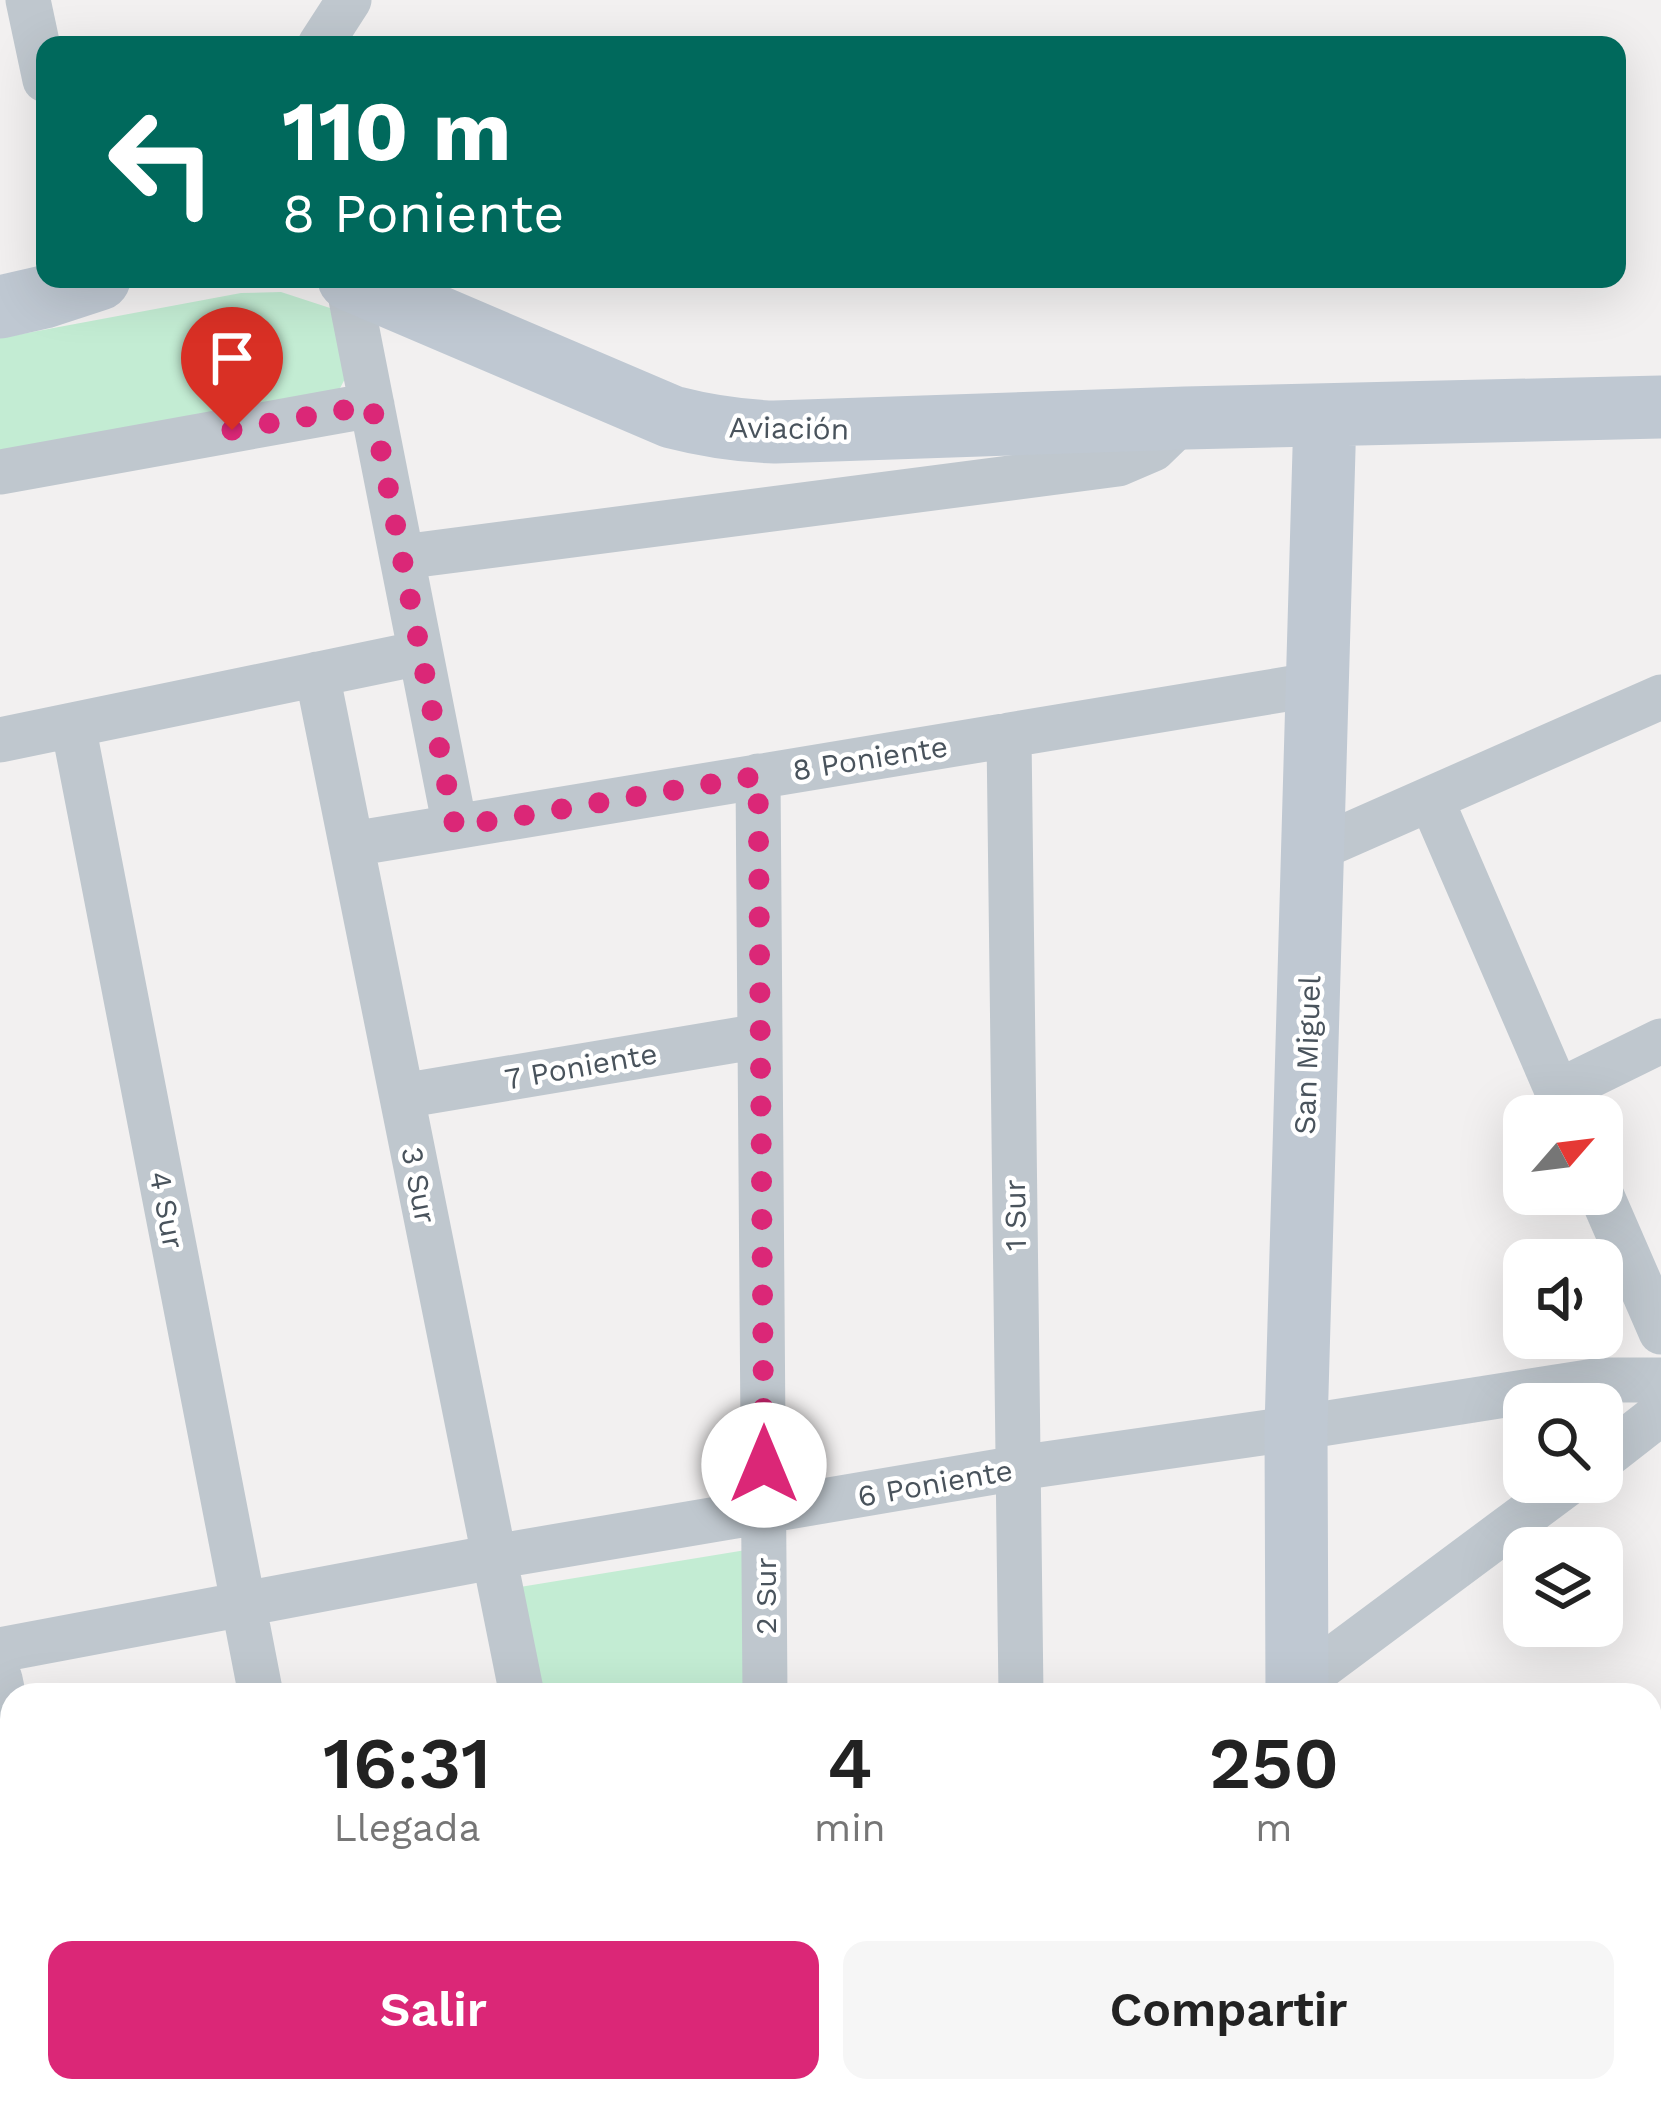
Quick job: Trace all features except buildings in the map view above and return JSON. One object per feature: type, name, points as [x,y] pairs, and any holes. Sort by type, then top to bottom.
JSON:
[{"type":"street","points":[[28,0],[36,38]]},
{"type":"street","points":[[326,36],[349,0]]},
{"type":"street","points":[[0,307],[66,288]]},
{"type":"street","points":[[350,288],[455,827]]},
{"type":"street","name":"Aviación","points":[[369,288],[672,417],[709,427],[775,432],[1661,407]]},
{"type":"street","points":[[0,472],[372,405]]},
{"type":"street","name":"San Miguel","points":[[1297,1683],[1297,1428],[1325,415]]},
{"type":"street","points":[[401,557],[1118,464],[1153,448],[1186,418]]},
{"type":"street","points":[[0,740],[421,653]]},
{"type":"street","name":"3 Sur","points":[[317,674],[519,1683]]},
{"type":"street","name":"8 Poniente","points":[[352,844],[1317,684]]},
{"type":"street","points":[[1312,851],[1661,698]]},
{"type":"street","name":"4 Sur","points":[[73,725],[259,1683]]},
{"type":"street","name":"1 Sur","points":[[1009,735],[1022,1683]]},
{"type":"street","name":"2 Sur","points":[[758,776],[765,1683]]},
{"type":"street","points":[[1430,799],[1559,1095]]},
{"type":"street","name":"7 Poniente","points":[[402,1096],[760,1036]]},
{"type":"street","points":[[1577,1095],[1661,1041]]},
{"type":"street","points":[[1610,1215],[1661,1332]]},
{"type":"street","name":"6 Poniente","points":[[0,1650],[493,1557],[1018,1468],[1601,1380],[1661,1380]]},
{"type":"street","points":[[1623,1443],[1661,1413]]},
{"type":"street","points":[[1306,1683],[1542,1503]]},
{"type":"green space","points":[[281,292],[330,308],[347,375],[339,390],[0,452],[0,338],[241,293]]},
{"type":"green space","points":[[746,1550],[746,1683],[541,1683],[520,1587]]},
{"type":"route","points":[[232,430],[372,405],[455,827],[758,776],[764,1465]]}]
